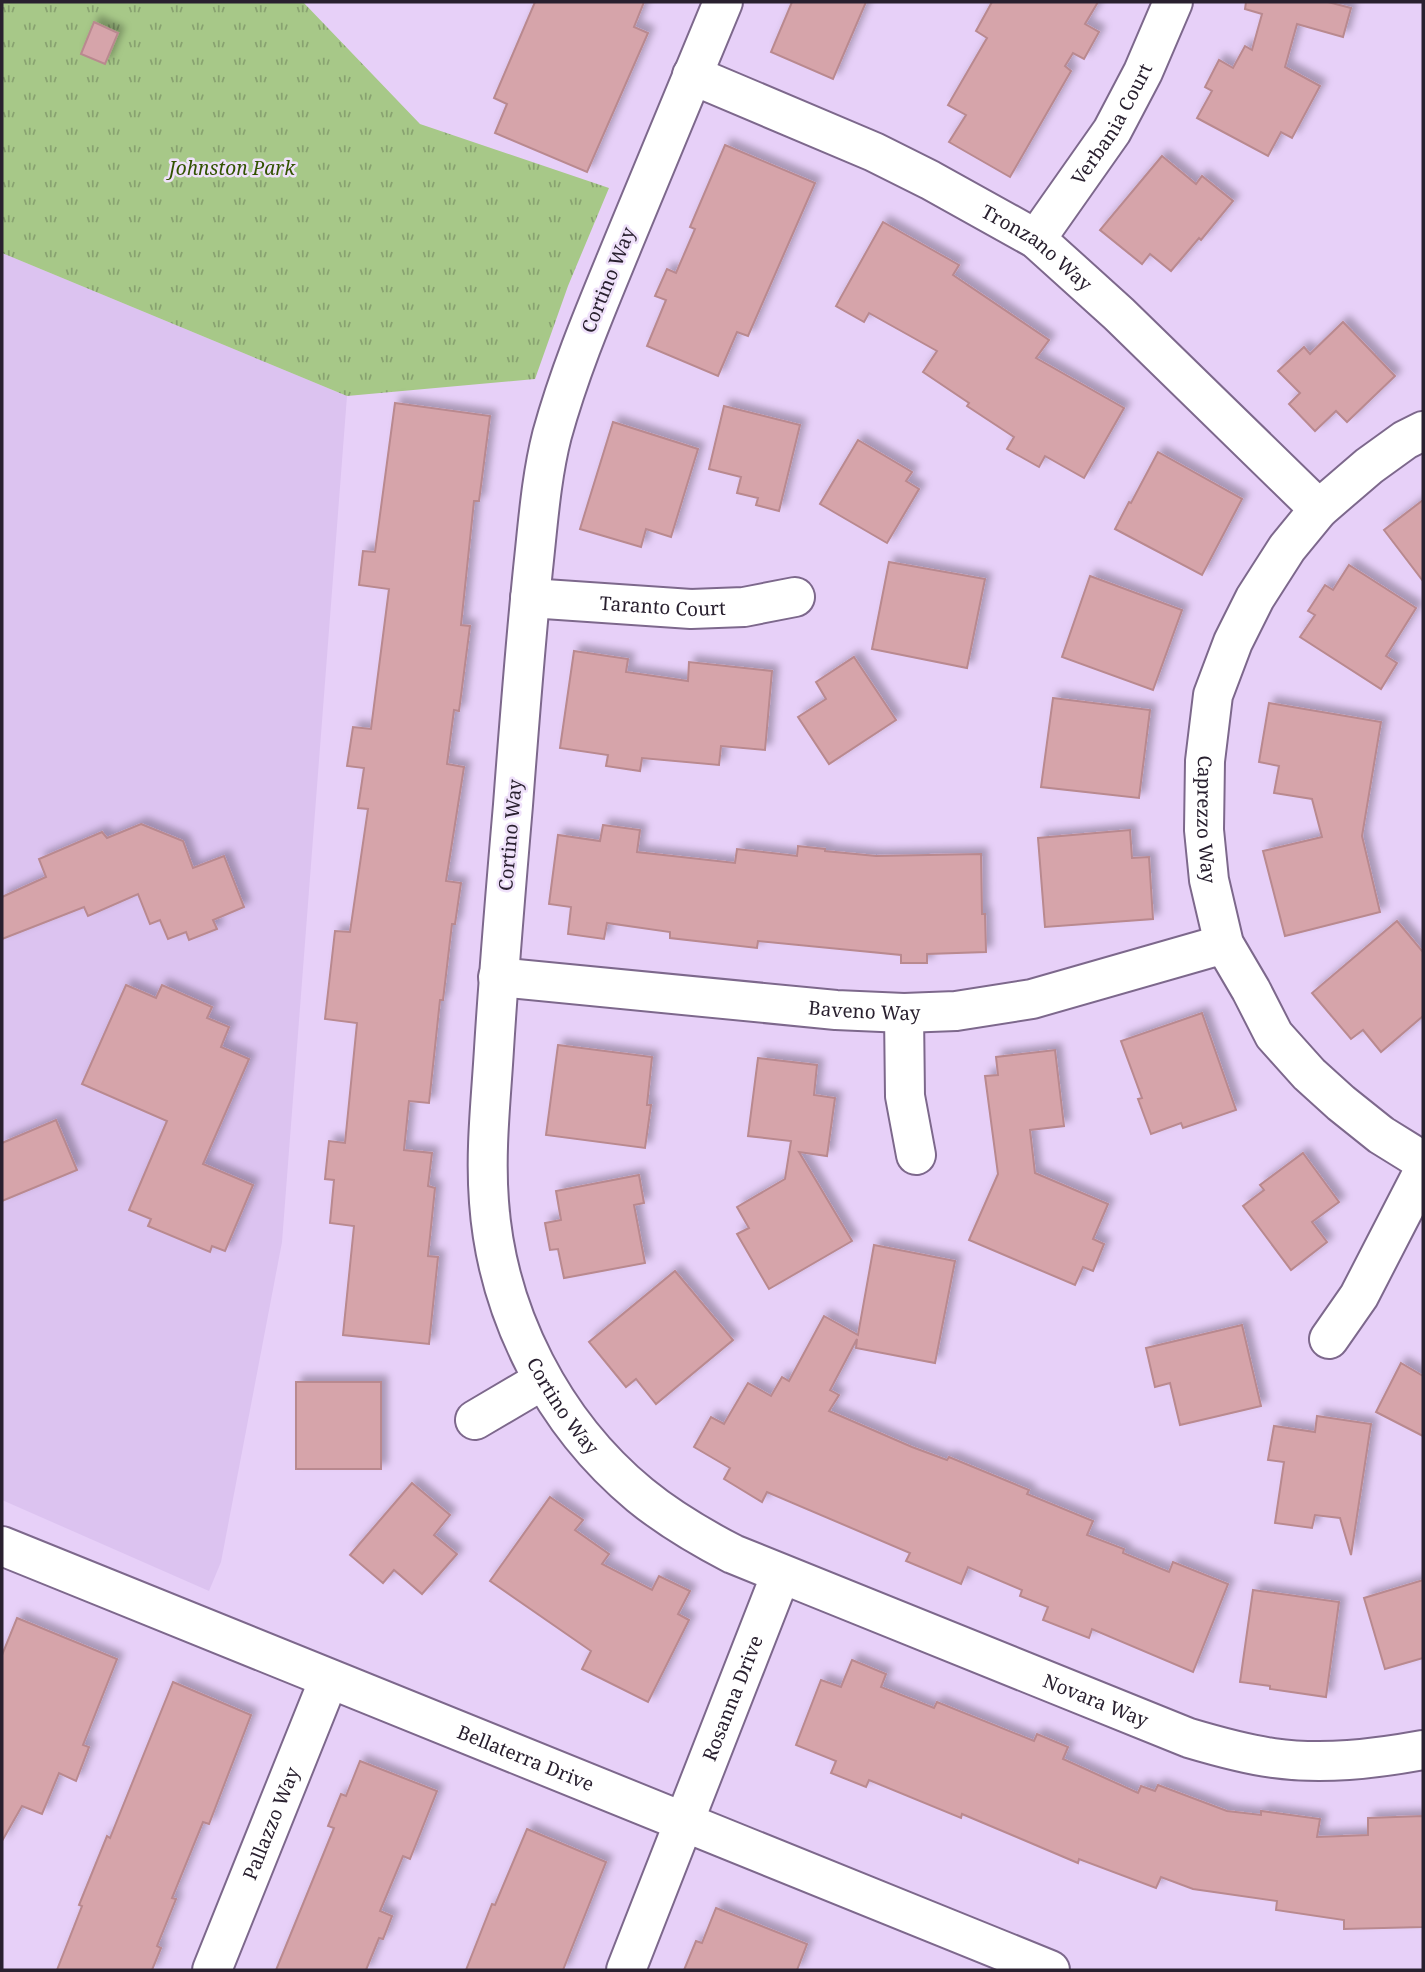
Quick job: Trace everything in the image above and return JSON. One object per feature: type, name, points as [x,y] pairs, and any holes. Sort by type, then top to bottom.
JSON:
[{"type":"street","name":"Cortino Way","points":[[723,2],[576,357],[551,437],[543,481],[530,598],[498,977],[489,1137],[489,1200],[494,1242],[516,1323],[543,1380],[567,1416],[609,1466],[641,1496],[694,1533],[733,1554],[781,1574]]},
{"type":"street","name":"Verbania Court","points":[[1036,239],[1112,131],[1143,72],[1173,2]]},
{"type":"street","name":"Tronzano Way","points":[[692,75],[874,152],[1036,239],[1119,314],[1319,509]]},
{"type":"street","name":"Caprezzo Way","points":[[1423,431],[1405,440],[1369,466],[1319,509],[1287,548],[1255,598],[1233,642],[1213,695],[1205,761],[1204,830],[1209,880],[1224,944],[1274,1035],[1309,1074],[1381,1135],[1423,1161]]},
{"type":"street","name":"Taranto Court","points":[[530,598],[691,609],[744,607],[795,597]]},
{"type":"street","name":"Baveno Way","points":[[498,977],[836,1010],[904,1013],[956,1011],[1032,999],[1224,944]]},
{"type":"street","points":[[904,1013],[905,1096],[916,1155]]},
{"type":"street","points":[[1329,1339],[1359,1296],[1423,1172]]},
{"type":"street","points":[[475,1420],[543,1380]]},
{"type":"street","name":"Bellaterra Drive","points":[[2,1546],[1041,1969]]},
{"type":"street","name":"Novara Way","points":[[781,1574],[1189,1738],[1231,1750],[1274,1758],[1318,1761],[1384,1758],[1423,1750]]},
{"type":"street","name":"Rosanna Drive","points":[[626,1970],[781,1574]]},
{"type":"street","name":"Pallazzo Way","points":[[212,1970],[330,1679]]},
{"type":"shaded area","points":[[2,253],[347,396],[282,1242],[221,1562],[209,1591],[2,1500]]},
{"type":"green space","name":"Johnston Park","points":[[2,2],[303,2],[420,124],[609,188],[568,286],[535,379],[347,396],[2,253]]},
{"type":"building","points":[[535,2],[644,2],[634,27],[648,33],[587,172],[495,133],[507,104],[494,98]]},
{"type":"building","points":[[792,2],[866,2],[833,79],[771,52]]},
{"type":"building","points":[[992,2],[1098,2],[1085,24],[1099,32],[1084,59],[1073,53],[1065,66],[1071,71],[1010,177],[949,142],[966,115],[948,105],[987,38],[976,31]]},
{"type":"building","points":[[1246,2],[1328,2],[1351,8],[1343,37],[1297,24],[1285,67],[1320,86],[1292,138],[1281,132],[1268,156],[1197,118],[1212,91],[1205,87],[1219,60],[1233,68],[1245,46],[1252,50],[1262,14],[1245,9]]},
{"type":"building","points":[[94,22],[118,33],[105,64],[81,54]]},
{"type":"building","points":[[725,145],[815,183],[748,336],[737,332],[718,376],[647,346],[666,300],[655,296],[667,269],[676,273],[695,229],[690,227]]},
{"type":"building","points":[[1162,156],[1196,184],[1202,176],[1233,201],[1171,271],[1150,254],[1142,264],[1100,230]]},
{"type":"building","points":[[883,222],[959,265],[953,275],[1049,340],[1036,358],[1124,408],[1084,478],[1045,456],[1039,467],[1007,449],[1014,437],[923,372],[937,351],[869,313],[864,322],[836,306]]},
{"type":"building","points":[[1343,322],[1395,376],[1347,422],[1336,411],[1315,431],[1289,404],[1300,393],[1278,371],[1304,347],[1310,354]]},
{"type":"building","points":[[395,403],[490,416],[479,501],[474,501],[461,625],[470,626],[459,711],[454,710],[447,764],[464,767],[446,881],[461,883],[455,924],[452,924],[443,1000],[440,1000],[429,1103],[409,1101],[404,1150],[432,1153],[428,1186],[435,1188],[428,1256],[438,1257],[429,1344],[343,1335],[354,1226],[330,1223],[334,1180],[325,1179],[329,1141],[345,1143],[357,1023],[325,1019],[335,931],[350,932],[368,809],[358,808],[364,768],[347,766],[353,727],[371,729],[389,589],[359,585],[363,551],[375,552]]},
{"type":"building","points":[[724,406],[800,425],[779,511],[756,505],[758,498],[737,493],[741,477],[709,469]]},
{"type":"building","points":[[613,422],[698,449],[671,537],[646,529],[641,547],[580,529]]},
{"type":"building","points":[[858,440],[912,472],[906,481],[919,489],[887,543],[820,504]]},
{"type":"building","points":[[1158,452],[1242,499],[1202,575],[1115,529]]},
{"type":"building","points":[[1423,500],[1423,581],[1384,530]]},
{"type":"building","points":[[889,562],[985,579],[967,668],[872,649]]},
{"type":"building","points":[[1349,565],[1416,608],[1386,656],[1397,663],[1381,689],[1300,637],[1315,615],[1308,611],[1325,585],[1333,590]]},
{"type":"building","points":[[1090,576],[1182,610],[1153,690],[1062,657]]},
{"type":"building","points":[[574,651],[628,659],[626,672],[688,681],[689,662],[772,671],[765,750],[721,746],[719,765],[642,758],[640,771],[606,766],[608,755],[560,748]]},
{"type":"building","points":[[854,657],[896,720],[829,764],[798,717],[826,699],[816,682]]},
{"type":"building","points":[[1053,698],[1150,710],[1139,798],[1041,787]]},
{"type":"building","points":[[1269,703],[1381,722],[1362,836],[1380,912],[1285,936],[1263,851],[1322,837],[1312,799],[1274,793],[1279,766],[1259,762]]},
{"type":"building","points":[[141,824],[183,841],[193,868],[224,856],[244,907],[213,920],[217,929],[189,940],[186,932],[168,939],[160,920],[150,924],[138,894],[88,916],[84,907],[2,939],[2,897],[46,877],[39,859],[102,832],[107,838]]},
{"type":"building","points":[[603,825],[640,830],[637,852],[735,863],[737,849],[797,856],[798,846],[876,856],[981,854],[986,952],[927,954],[927,963],[901,963],[901,955],[758,941],[757,948],[670,938],[670,932],[607,923],[604,939],[568,934],[571,907],[549,904],[558,835],[600,841]]},
{"type":"building","points":[[1130,830],[1132,858],[1149,857],[1153,919],[1045,927],[1038,838]]},
{"type":"building","points":[[1397,921],[1423,952],[1423,1016],[1381,1052],[1363,1030],[1351,1039],[1312,993]]},
{"type":"building","points":[[126,985],[156,998],[162,985],[212,1007],[207,1018],[229,1027],[221,1047],[249,1059],[203,1164],[253,1185],[225,1251],[212,1246],[210,1252],[148,1226],[151,1219],[129,1210],[167,1121],[82,1084]]},
{"type":"building","points":[[1202,1013],[1236,1110],[1183,1128],[1181,1123],[1151,1134],[1138,1099],[1142,1098],[1121,1041]]},
{"type":"building","points":[[558,1045],[652,1057],[647,1105],[651,1105],[645,1148],[546,1135]]},
{"type":"building","points":[[1055,1050],[1064,1126],[1030,1130],[1035,1173],[1108,1204],[1093,1239],[1104,1244],[1093,1271],[1083,1267],[1075,1285],[969,1240],[998,1174],[985,1076],[998,1075],[996,1057]]},
{"type":"building","points":[[758,1058],[817,1065],[814,1095],[835,1098],[827,1156],[799,1152],[852,1241],[769,1289],[737,1234],[749,1228],[737,1207],[785,1179],[791,1141],[748,1136]]},
{"type":"building","points":[[56,1120],[77,1170],[2,1201],[2,1143]]},
{"type":"building","points":[[1303,1153],[1339,1202],[1312,1222],[1327,1242],[1291,1270],[1243,1206],[1264,1190],[1260,1185]]},
{"type":"building","points":[[639,1175],[644,1203],[634,1205],[645,1263],[564,1278],[558,1249],[550,1250],[545,1223],[561,1220],[556,1191]]},
{"type":"building","points":[[874,1245],[955,1261],[935,1363],[856,1348],[857,1339],[830,1390],[839,1395],[829,1411],[912,1447],[947,1460],[949,1457],[1029,1490],[1027,1494],[1093,1521],[1087,1535],[1124,1549],[1123,1553],[1169,1572],[1173,1562],[1228,1584],[1193,1672],[1092,1629],[1089,1638],[1043,1620],[1048,1607],[1020,1596],[1022,1590],[968,1567],[961,1584],[906,1561],[910,1553],[767,1492],[762,1502],[724,1479],[730,1468],[694,1447],[711,1417],[724,1424],[748,1383],[771,1396],[782,1377],[789,1381],[824,1316],[858,1335]]},
{"type":"building","points":[[675,1271],[733,1340],[656,1404],[636,1379],[626,1387],[589,1342]]},
{"type":"building","points":[[1242,1325],[1261,1406],[1180,1425],[1170,1383],[1155,1387],[1146,1348]]},
{"type":"building","points":[[1401,1363],[1423,1376],[1423,1436],[1376,1412]]},
{"type":"building","points":[[296,1382],[381,1382],[381,1469],[296,1469]]},
{"type":"building","points":[[1317,1416],[1371,1424],[1351,1555],[1340,1518],[1315,1515],[1312,1528],[1275,1523],[1284,1462],[1268,1460],[1274,1426],[1315,1432]]},
{"type":"building","points":[[412,1483],[450,1515],[434,1535],[457,1554],[422,1594],[394,1570],[383,1583],[350,1555]]},
{"type":"building","points":[[550,1497],[583,1520],[575,1530],[609,1554],[602,1564],[652,1590],[659,1576],[690,1591],[678,1614],[689,1620],[648,1702],[582,1669],[591,1651],[490,1581]]},
{"type":"building","points":[[1423,1580],[1423,1658],[1385,1669],[1364,1598]]},
{"type":"building","points":[[1253,1590],[1339,1602],[1326,1697],[1240,1682]]},
{"type":"building","points":[[17,1618],[117,1659],[83,1745],[89,1747],[76,1781],[59,1773],[42,1814],[22,1806],[2,1841],[2,1655]]},
{"type":"building","points":[[852,1660],[886,1674],[881,1687],[934,1708],[937,1702],[1034,1741],[1037,1734],[1068,1747],[1063,1759],[1138,1793],[1141,1786],[1155,1791],[1158,1785],[1227,1811],[1261,1815],[1261,1811],[1320,1819],[1317,1837],[1368,1835],[1368,1818],[1423,1816],[1423,1927],[1344,1929],[1344,1920],[1276,1910],[1277,1901],[1193,1889],[1161,1877],[1156,1888],[1079,1859],[1078,1863],[962,1814],[961,1818],[869,1780],[866,1787],[831,1773],[836,1761],[796,1745],[821,1680],[841,1687]]},
{"type":"building","points":[[173,1682],[251,1715],[209,1824],[203,1822],[172,1898],[176,1899],[157,1946],[161,1948],[152,1970],[57,1970],[82,1906],[79,1905],[107,1836],[110,1838]]},
{"type":"building","points":[[360,1761],[437,1791],[410,1859],[403,1856],[380,1911],[392,1916],[383,1939],[379,1938],[366,1970],[276,1970],[334,1828],[328,1826],[341,1794],[346,1796]]},
{"type":"building","points":[[527,1829],[606,1862],[563,1970],[466,1970],[492,1904],[495,1905]]},
{"type":"building","points":[[716,1908],[807,1944],[797,1970],[684,1970],[696,1941],[702,1943]]}]
